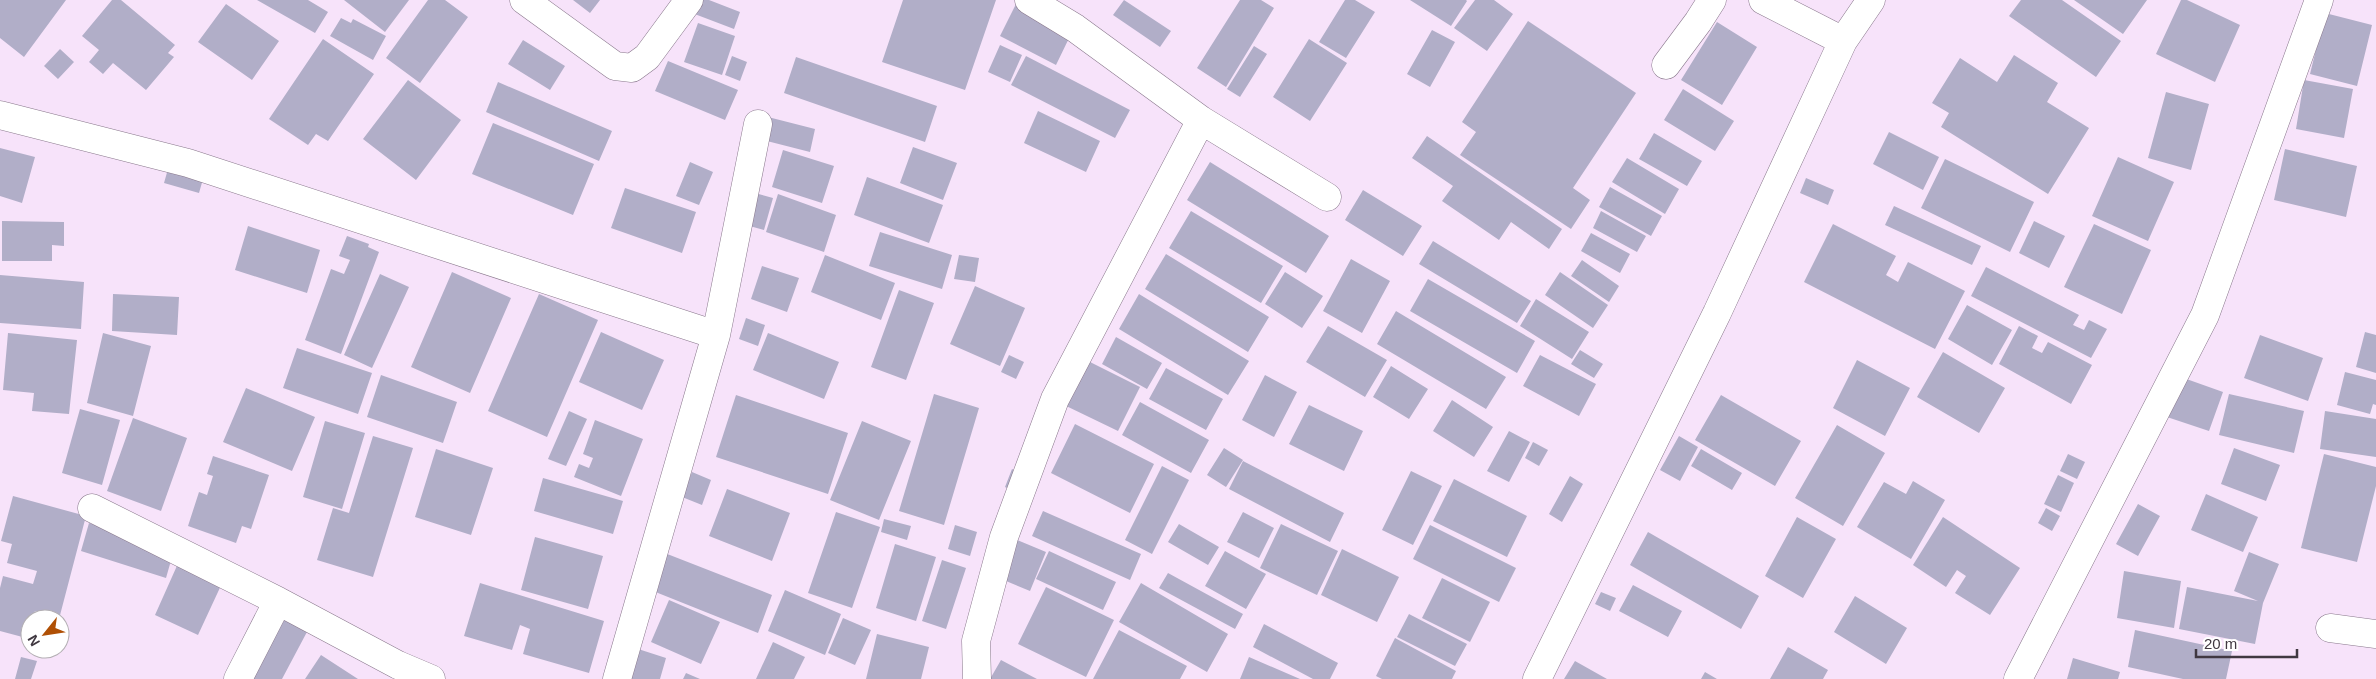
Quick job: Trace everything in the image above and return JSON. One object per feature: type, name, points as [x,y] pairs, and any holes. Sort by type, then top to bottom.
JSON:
[{"type":"street","points":[[524,0],[615,66],[632,68],[647,57],[689,0]]},
{"type":"street","points":[[1029,0],[1075,28],[1201,120],[1327,197]]},
{"type":"street","points":[[1666,65],[1712,0]]},
{"type":"street","points":[[1762,0],[1843,41]]},
{"type":"street","points":[[1536,679],[1717,313],[1843,41],[1871,0]]},
{"type":"street","points":[[2018,679],[2205,315],[2319,0]]},
{"type":"street","points":[[0,115],[188,163],[716,335]]},
{"type":"street","points":[[976,679],[976,641],[1001,546],[1055,399],[1201,120]]},
{"type":"street","points":[[617,679],[716,335],[758,124]]},
{"type":"street","points":[[92,508],[278,600],[398,665],[431,679]]},
{"type":"street","points":[[238,679],[278,600]]},
{"type":"street","points":[[2330,628],[2376,634]]},
{"type":"building","points":[[0,0],[66,0],[24,57],[0,38]]},
{"type":"building","points":[[112,0],[121,0],[175,45],[168,53],[174,57],[146,90],[113,63],[103,74],[89,62],[99,50],[82,36]]},
{"type":"building","points":[[257,0],[308,0],[328,12],[315,33]]},
{"type":"building","points":[[344,0],[409,0],[385,32]]},
{"type":"building","points":[[428,0],[445,0],[468,17],[420,83],[386,58]]},
{"type":"building","points":[[573,0],[600,0],[590,13]]},
{"type":"building","points":[[697,0],[709,0],[740,12],[734,29],[692,13]]},
{"type":"building","points":[[903,0],[996,0],[965,90],[882,62]]},
{"type":"building","points":[[1124,0],[1171,31],[1160,47],[1113,15]]},
{"type":"building","points":[[1240,0],[1261,0],[1274,8],[1226,87],[1197,68]]},
{"type":"building","points":[[1345,0],[1355,0],[1375,12],[1346,58],[1319,42]]},
{"type":"building","points":[[1410,0],[1466,0],[1467,1],[1451,26]]},
{"type":"building","points":[[1475,0],[1494,0],[1513,14],[1487,51],[1454,28]]},
{"type":"building","points":[[2021,0],[2062,0],[2121,41],[2096,77],[2009,16]]},
{"type":"building","points":[[2074,0],[2147,0],[2123,34]]},
{"type":"building","points":[[2181,0],[2187,0],[2240,25],[2215,82],[2156,54]]},
{"type":"building","points":[[226,4],[279,41],[252,80],[198,42]]},
{"type":"building","points":[[1016,4],[1072,32],[1056,65],[1000,36]]},
{"type":"building","points":[[2325,13],[2372,25],[2357,86],[2310,74]]},
{"type":"building","points":[[341,18],[351,23],[353,19],[386,36],[373,60],[330,36]]},
{"type":"building","points":[[1528,21],[1636,93],[1573,188],[1590,200],[1571,229],[1460,155],[1476,132],[1462,122]]},
{"type":"building","points":[[1717,22],[1757,47],[1722,105],[1681,80]]},
{"type":"building","points":[[698,23],[735,36],[722,75],[684,62]]},
{"type":"building","points":[[1432,30],[1455,42],[1430,87],[1407,74]]},
{"type":"building","points":[[323,39],[374,74],[328,141],[316,134],[308,145],[269,119]]},
{"type":"building","points":[[1309,39],[1347,63],[1310,121],[1273,97]]},
{"type":"building","points":[[523,40],[565,66],[550,90],[508,64]]},
{"type":"building","points":[[1000,45],[1022,55],[1010,82],[988,72]]},
{"type":"building","points":[[1254,46],[1267,54],[1240,97],[1227,89]]},
{"type":"building","points":[[60,49],[74,62],[58,79],[44,66]]},
{"type":"building","points":[[2014,55],[2058,83],[2047,102],[2089,128],[2048,194],[1941,127],[1949,113],[1932,103],[1960,58],[1997,82]]},
{"type":"building","points":[[732,56],[747,62],[740,81],[725,75]]},
{"type":"building","points":[[1026,56],[1130,110],[1115,138],[1011,85]]},
{"type":"building","points":[[796,57],[937,106],[925,142],[784,93]]},
{"type":"building","points":[[668,61],[738,90],[725,120],[655,91]]},
{"type":"building","points":[[408,80],[461,120],[416,180],[363,139]]},
{"type":"building","points":[[2304,80],[2353,89],[2344,138],[2296,129]]},
{"type":"building","points":[[498,82],[612,131],[599,161],[486,112]]},
{"type":"building","points":[[1683,89],[1734,121],[1715,151],[1664,120]]},
{"type":"building","points":[[2166,92],[2209,104],[2191,170],[2148,158]]},
{"type":"building","points":[[1038,111],[1100,141],[1086,172],[1024,143]]},
{"type":"building","points":[[768,117],[815,129],[810,152],[763,140]]},
{"type":"building","points":[[493,123],[594,164],[573,215],[472,174]]},
{"type":"building","points":[[1889,132],[1939,157],[1923,190],[1873,164]]},
{"type":"building","points":[[1654,133],[1702,161],[1687,186],[1639,159]]},
{"type":"building","points":[[1427,136],[1562,229],[1549,249],[1511,222],[1499,240],[1442,201],[1453,186],[1412,158]]},
{"type":"building","points":[[913,147],[957,163],[943,200],[900,183]]},
{"type":"building","points":[[0,148],[35,157],[22,203],[0,196]]},
{"type":"building","points":[[2285,149],[2357,166],[2346,217],[2274,200]]},
{"type":"building","points":[[783,150],[834,166],[822,203],[772,187]]},
{"type":"building","points":[[2118,157],[2174,182],[2148,241],[2092,216]]},
{"type":"building","points":[[1627,158],[1679,189],[1665,214],[1612,182]]},
{"type":"building","points":[[1945,159],[2034,202],[2010,252],[1921,208]]},
{"type":"building","points":[[170,162],[205,172],[199,193],[164,183]]},
{"type":"building","points":[[690,162],[713,172],[699,205],[676,196]]},
{"type":"building","points":[[1210,162],[1329,236],[1306,273],[1187,200]]},
{"type":"building","points":[[867,177],[943,205],[929,243],[854,215]]},
{"type":"building","points":[[1806,178],[1834,190],[1828,205],[1800,193]]},
{"type":"building","points":[[1610,187],[1662,216],[1651,236],[1599,207]]},
{"type":"building","points":[[625,188],[696,212],[682,253],[611,228]]},
{"type":"building","points":[[1363,190],[1422,226],[1403,256],[1345,220]]},
{"type":"building","points":[[755,193],[773,198],[764,230],[746,225]]},
{"type":"building","points":[[778,194],[836,215],[824,252],[766,232]]},
{"type":"building","points":[[1894,206],[1981,246],[1972,265],[1885,225]]},
{"type":"building","points":[[1191,211],[1283,266],[1261,303],[1169,248]]},
{"type":"building","points":[[1601,211],[1646,236],[1637,252],[1593,228]]},
{"type":"building","points":[[2,221],[64,222],[64,246],[52,245],[52,261],[2,261]]},
{"type":"building","points":[[2034,221],[2065,236],[2049,268],[2019,253]]},
{"type":"building","points":[[1833,224],[1896,256],[1886,275],[1898,282],[1908,262],[1965,291],[1935,349],[1804,282]]},
{"type":"building","points":[[2094,224],[2151,250],[2122,314],[2064,287]]},
{"type":"building","points":[[248,226],[320,250],[307,293],[235,270]]},
{"type":"building","points":[[880,232],[952,255],[942,289],[869,266]]},
{"type":"building","points":[[1591,233],[1630,254],[1620,273],[1581,251]]},
{"type":"building","points":[[347,236],[369,244],[368,247],[379,252],[341,354],[305,340],[331,269],[344,274],[350,260],[339,256]]},
{"type":"building","points":[[1433,241],[1531,301],[1517,323],[1419,264]]},
{"type":"building","points":[[1166,254],[1269,317],[1248,352],[1145,289]]},
{"type":"building","points":[[825,255],[895,283],[881,320],[811,292]]},
{"type":"building","points":[[959,255],[979,258],[975,282],[954,279]]},
{"type":"building","points":[[1351,259],[1390,281],[1362,333],[1323,311]]},
{"type":"building","points":[[1582,260],[1619,286],[1609,302],[1571,276]]},
{"type":"building","points":[[762,266],[799,278],[787,312],[751,299]]},
{"type":"building","points":[[1986,267],[2079,315],[2073,325],[2084,330],[2089,320],[2107,329],[2091,358],[1971,296]]},
{"type":"building","points":[[452,272],[511,298],[470,393],[411,367]]},
{"type":"building","points":[[1285,272],[1323,296],[1302,328],[1265,304]]},
{"type":"building","points":[[1560,272],[1608,305],[1593,328],[1545,295]]},
{"type":"building","points":[[380,274],[409,287],[372,368],[344,355]]},
{"type":"building","points":[[0,275],[84,282],[81,329],[0,323]]},
{"type":"building","points":[[1428,279],[1535,341],[1517,373],[1410,311]]},
{"type":"building","points":[[975,286],[1025,308],[1000,366],[950,344]]},
{"type":"building","points":[[899,290],[934,303],[906,380],[871,367]]},
{"type":"building","points":[[113,294],[179,297],[177,335],[112,331]]},
{"type":"building","points":[[539,294],[598,320],[547,437],[488,411]]},
{"type":"building","points":[[1139,294],[1249,361],[1228,395],[1119,329]]},
{"type":"building","points":[[1536,299],[1589,332],[1572,359],[1520,326]]},
{"type":"building","points":[[1967,305],[2012,330],[1992,365],[1948,339]]},
{"type":"building","points":[[1396,311],[1506,377],[1486,409],[1377,344]]},
{"type":"building","points":[[746,318],[765,325],[758,346],[739,339]]},
{"type":"building","points":[[1328,326],[1387,360],[1365,397],[1306,362]]},
{"type":"building","points":[[2019,326],[2038,336],[2032,348],[2042,353],[2048,342],[2092,365],[2071,404],[1999,364]]},
{"type":"building","points":[[601,332],[664,360],[642,410],[579,382]]},
{"type":"building","points":[[2365,332],[2376,335],[2376,373],[2356,367]]},
{"type":"building","points":[[8,333],[77,340],[69,414],[32,411],[34,393],[3,390]]},
{"type":"building","points":[[103,333],[151,346],[133,416],[87,403]]},
{"type":"building","points":[[768,333],[839,362],[824,399],[753,370]]},
{"type":"building","points":[[2260,335],[2323,358],[2308,401],[2244,378]]},
{"type":"building","points":[[1116,337],[1162,363],[1147,389],[1102,364]]},
{"type":"building","points":[[297,348],[372,373],[358,414],[283,388]]},
{"type":"building","points":[[1580,350],[1603,364],[1594,378],[1571,364]]},
{"type":"building","points":[[1943,352],[2005,388],[1979,433],[1917,397]]},
{"type":"building","points":[[1009,355],[1024,362],[1016,379],[1001,372]]},
{"type":"building","points":[[1540,355],[1596,384],[1579,416],[1523,386]]},
{"type":"building","points":[[1082,358],[1140,387],[1118,431],[1060,403]]},
{"type":"building","points":[[1857,360],[1910,388],[1885,436],[1833,408]]},
{"type":"building","points":[[1391,366],[1428,389],[1409,419],[1373,397]]},
{"type":"building","points":[[1166,368],[1223,399],[1206,430],[1149,399]]},
{"type":"building","points":[[2345,372],[2376,380],[2376,405],[2373,404],[2370,414],[2337,405]]},
{"type":"building","points":[[381,375],[457,402],[443,443],[367,417]]},
{"type":"building","points":[[1265,375],[1297,392],[1274,437],[1242,420]]},
{"type":"building","points":[[2178,376],[2223,392],[2209,431],[2164,416]]},
{"type":"building","points":[[246,388],[315,417],[292,471],[223,442]]},
{"type":"building","points":[[934,394],[979,408],[944,525],[899,511]]},
{"type":"building","points":[[2229,394],[2304,411],[2294,453],[2219,435]]},
{"type":"building","points":[[736,395],[848,433],[828,494],[716,457]]},
{"type":"building","points":[[1721,395],[1801,441],[1775,486],[1695,440]]},
{"type":"building","points":[[1452,400],[1493,427],[1474,457],[1433,431]]},
{"type":"building","points":[[1140,402],[1209,440],[1191,473],[1122,435]]},
{"type":"building","points":[[1309,405],[1363,431],[1344,471],[1289,444]]},
{"type":"building","points":[[80,409],[120,420],[102,485],[62,473]]},
{"type":"building","points":[[569,411],[587,419],[566,466],[548,459]]},
{"type":"building","points":[[2325,411],[2376,419],[2376,457],[2320,449]]},
{"type":"building","points":[[133,418],[187,438],[161,511],[107,491]]},
{"type":"building","points":[[595,420],[643,439],[621,496],[574,477],[579,464],[589,468],[593,458],[583,454]]},
{"type":"building","points":[[325,421],[365,433],[342,509],[303,497]]},
{"type":"building","points":[[862,421],[911,441],[879,520],[830,500]]},
{"type":"building","points":[[1075,424],[1154,464],[1130,513],[1051,473]]},
{"type":"building","points":[[1837,425],[1885,453],[1843,526],[1795,498]]},
{"type":"building","points":[[1509,431],[1530,442],[1509,482],[1487,471]]},
{"type":"building","points":[[373,436],[413,448],[373,577],[317,560],[333,508],[349,513]]},
{"type":"building","points":[[1679,436],[1698,447],[1680,481],[1660,470]]},
{"type":"building","points":[[1533,442],[1548,450],[1539,466],[1525,458]]},
{"type":"building","points":[[1224,448],[1243,460],[1226,487],[1207,475]]},
{"type":"building","points":[[2234,448],[2280,465],[2266,501],[2221,484]]},
{"type":"building","points":[[436,449],[493,468],[471,535],[415,517]]},
{"type":"building","points":[[1701,449],[1742,473],[1732,490],[1691,466]]},
{"type":"building","points":[[2068,454],[2085,462],[2077,479],[2060,471]]},
{"type":"building","points":[[2324,454],[2376,467],[2376,486],[2357,562],[2301,548]]},
{"type":"building","points":[[213,456],[269,475],[251,529],[242,526],[236,543],[188,526],[199,492],[207,495],[213,476],[207,474]]},
{"type":"building","points":[[1243,461],[1344,513],[1330,542],[1229,489]]},
{"type":"building","points":[[1162,466],[1189,480],[1152,554],[1125,540]]},
{"type":"building","points":[[1012,469],[1024,475],[1016,493],[1005,487]]},
{"type":"building","points":[[1411,471],[1442,486],[1413,545],[1382,530]]},
{"type":"building","points":[[692,472],[711,480],[702,505],[682,497]]},
{"type":"building","points":[[2058,475],[2074,483],[2061,512],[2044,504]]},
{"type":"building","points":[[1570,476],[1583,484],[1562,522],[1549,514]]},
{"type":"building","points":[[543,478],[623,501],[613,534],[534,511]]},
{"type":"building","points":[[1454,479],[1527,516],[1507,557],[1433,521]]},
{"type":"building","points":[[1913,481],[1945,500],[1911,559],[1857,527],[1884,482],[1906,494]]},
{"type":"building","points":[[727,489],[790,513],[772,561],[709,536]]},
{"type":"building","points":[[2206,494],[2258,517],[2243,552],[2191,530]]},
{"type":"building","points":[[13,496],[86,516],[62,609],[20,609],[20,636],[0,631],[0,588],[3,576],[33,584],[37,571],[7,563],[12,544],[1,541]]},
{"type":"building","points":[[2138,504],[2160,516],[2138,556],[2116,544]]},
{"type":"building","points":[[2046,508],[2060,516],[2052,531],[2038,523]]},
{"type":"building","points":[[1043,511],[1141,554],[1130,580],[1032,536]]},
{"type":"building","points":[[836,512],[880,527],[852,608],[808,593]]},
{"type":"building","points":[[1243,512],[1274,528],[1259,558],[1227,542]]},
{"type":"building","points":[[1797,517],[1836,539],[1803,598],[1765,576]]},
{"type":"building","points":[[1943,517],[2020,568],[1990,615],[1955,593],[1966,576],[1957,570],[1946,587],[1913,565]]},
{"type":"building","points":[[884,519],[911,526],[907,540],[881,532]]},
{"type":"building","points":[[89,523],[174,550],[166,578],[81,551]]},
{"type":"building","points":[[1179,524],[1219,547],[1208,565],[1168,542]]},
{"type":"building","points":[[1281,524],[1338,551],[1317,595],[1260,568]]},
{"type":"building","points":[[955,525],[977,532],[970,556],[948,549]]},
{"type":"building","points":[[1430,525],[1516,568],[1499,602],[1413,559]]},
{"type":"building","points":[[1648,532],[1759,596],[1741,629],[1630,565]]},
{"type":"building","points":[[535,537],[603,556],[588,609],[521,590]]},
{"type":"building","points":[[1010,537],[1046,552],[1030,591],[994,576]]},
{"type":"building","points":[[895,544],[936,557],[916,621],[876,608]]},
{"type":"building","points":[[1342,549],[1399,577],[1377,622],[1321,595]]},
{"type":"building","points":[[657,550],[772,595],[758,633],[643,587]]},
{"type":"building","points":[[1049,551],[1116,582],[1103,610],[1036,579]]},
{"type":"building","points":[[1225,551],[1266,574],[1246,609],[1205,586]]},
{"type":"building","points":[[2249,552],[2279,564],[2263,603],[2255,644],[2179,629],[2187,587],[2258,601],[2234,591]]},
{"type":"building","points":[[180,559],[224,579],[198,635],[155,615]]},
{"type":"building","points":[[942,560],[966,568],[946,629],[922,621]]},
{"type":"building","points":[[2124,571],[2181,581],[2174,628],[2117,618]]},
{"type":"building","points":[[1168,573],[1243,614],[1235,629],[1159,588]]},
{"type":"building","points":[[1442,578],[1490,602],[1470,642],[1422,618]]},
{"type":"building","points":[[480,583],[604,621],[589,673],[523,654],[530,629],[520,625],[512,650],[464,636]]},
{"type":"building","points":[[1141,583],[1228,634],[1207,672],[1119,622]]},
{"type":"building","points":[[1633,585],[1682,611],[1668,637],[1619,611]]},
{"type":"building","points":[[1046,587],[1114,620],[1086,677],[1018,644]]},
{"type":"building","points":[[785,590],[841,614],[825,655],[768,631]]},
{"type":"building","points":[[1601,592],[1616,598],[1610,611],[1595,604]]},
{"type":"building","points":[[1855,596],[1907,628],[1886,664],[1834,632]]},
{"type":"building","points":[[669,600],[720,622],[701,664],[651,642]]},
{"type":"building","points":[[1409,614],[1467,644],[1455,666],[1397,637]]},
{"type":"building","points":[[285,618],[308,630],[282,679],[253,679]]},
{"type":"building","points":[[843,618],[871,630],[855,665],[828,653]]},
{"type":"building","points":[[1264,624],[1338,663],[1330,679],[1313,679],[1253,647]]},
{"type":"building","points":[[1119,630],[1187,666],[1180,679],[1093,679]]},
{"type":"building","points":[[2135,630],[2232,651],[2226,679],[2183,679],[2128,667]]},
{"type":"building","points":[[877,634],[929,647],[921,679],[866,679]]},
{"type":"building","points":[[1395,638],[1456,671],[1452,679],[1382,679],[1376,676]]},
{"type":"building","points":[[773,642],[805,657],[794,679],[756,679]]},
{"type":"building","points":[[632,647],[666,658],[660,679],[622,679]]},
{"type":"building","points":[[1788,647],[1828,670],[1823,679],[1770,679]]},
{"type":"building","points":[[321,655],[358,679],[305,679]]},
{"type":"building","points":[[1249,657],[1300,679],[1240,679]]},
{"type":"building","points":[[2073,658],[2120,672],[2118,679],[2067,679]]},
{"type":"building","points":[[20,659],[37,661],[31,679],[15,679]]},
{"type":"building","points":[[1001,660],[1037,679],[990,679]]},
{"type":"building","points":[[1575,661],[1607,679],[1564,679]]},
{"type":"building","points":[[1705,672],[1717,679],[1701,679]]},
{"type":"building","points":[[686,673],[700,679],[683,679]]}]
